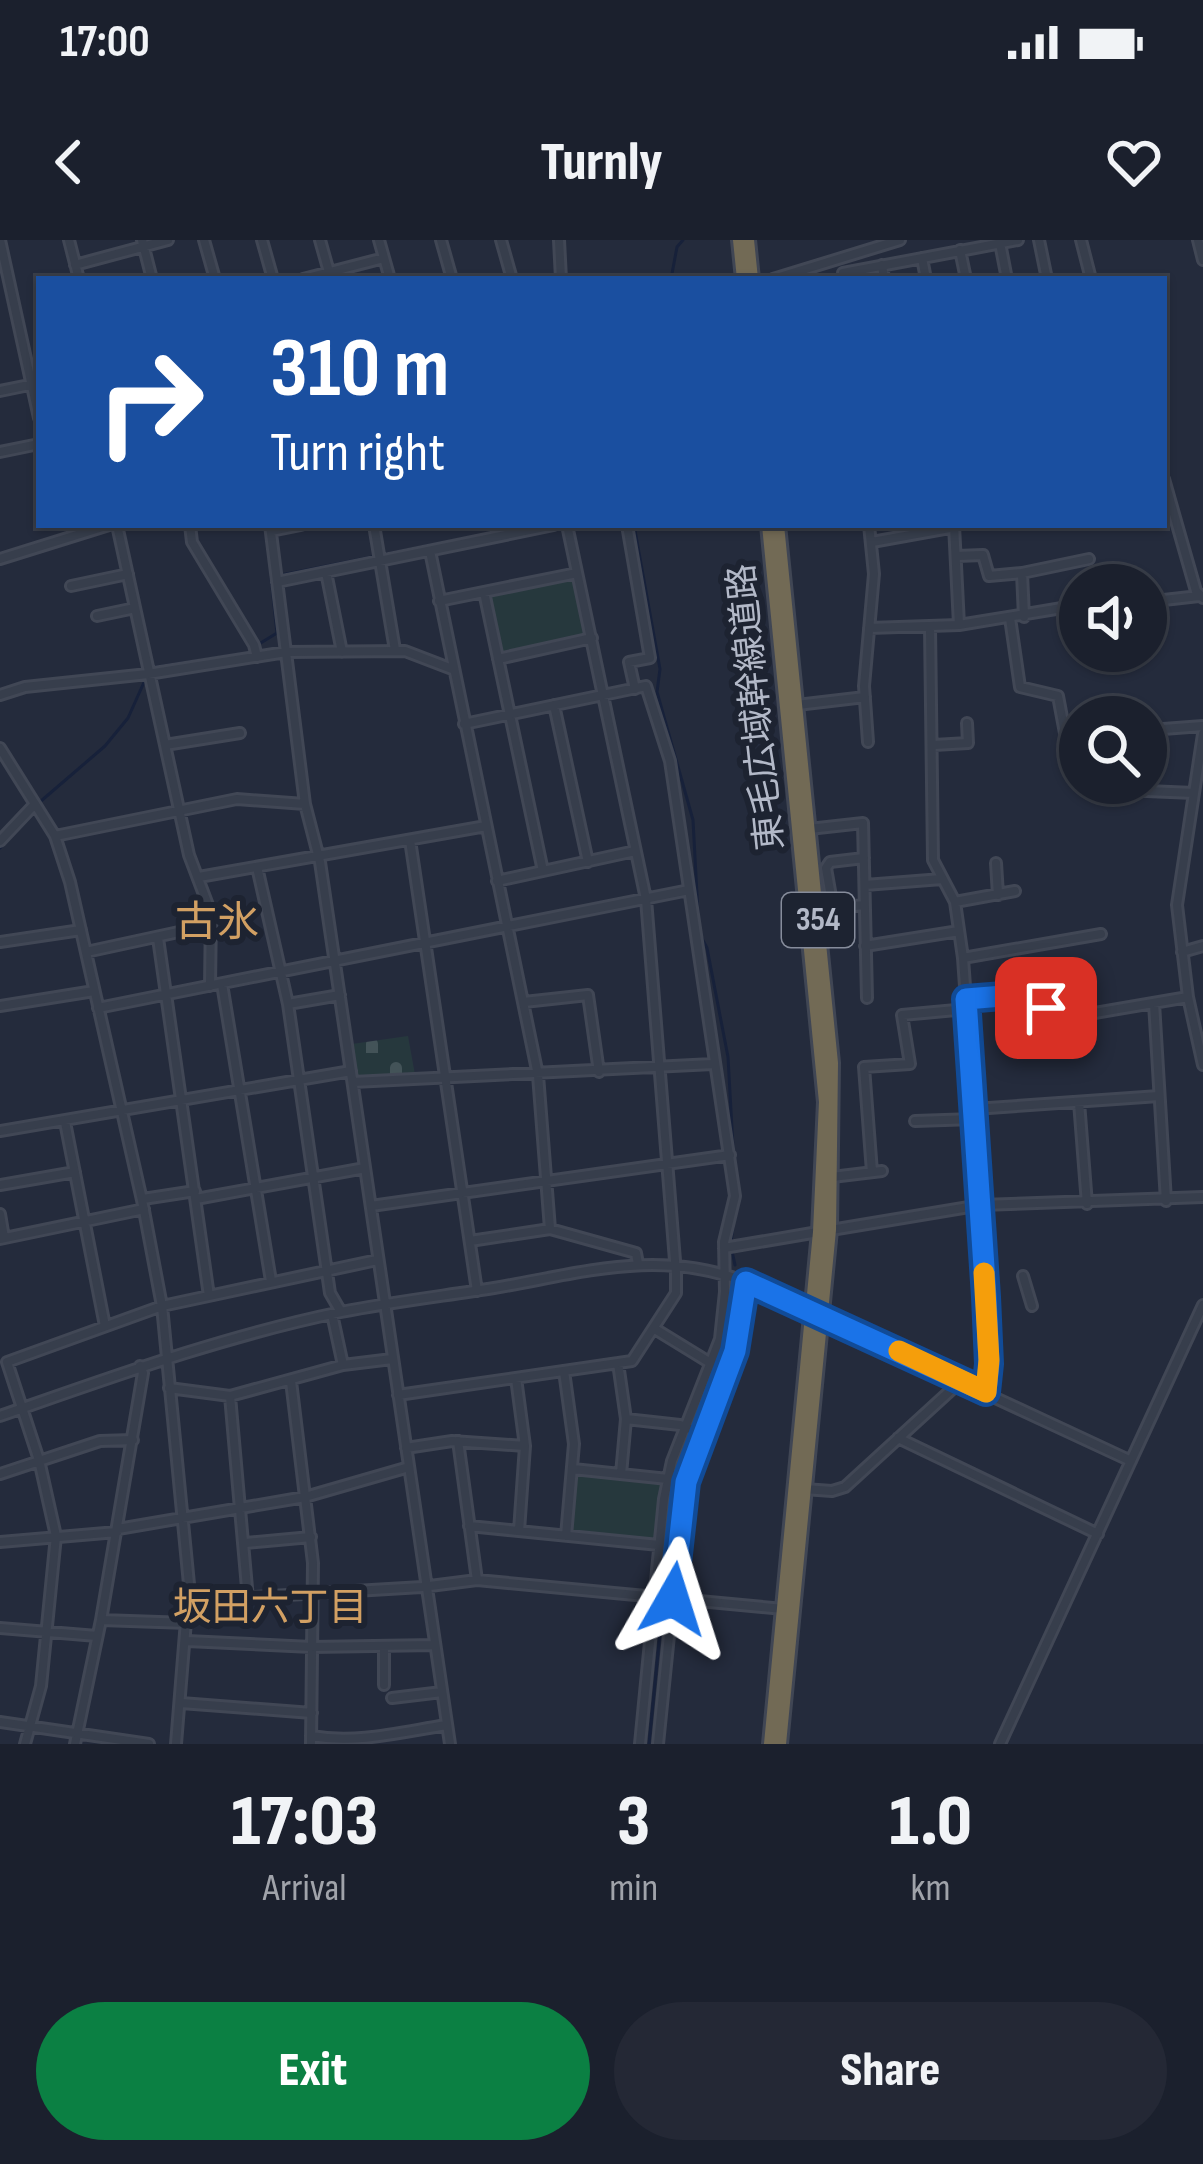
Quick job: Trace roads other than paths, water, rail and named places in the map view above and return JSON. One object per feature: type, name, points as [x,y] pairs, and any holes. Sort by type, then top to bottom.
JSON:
[{"type":"highway","points":[[739,240],[747,276]]},
{"type":"highway","points":[[748,240],[748,276]]},
{"type":"highway","name":"東毛広域幹線道路","points":[[768,528],[824,1083],[824,1231]]},
{"type":"highway","name":"東毛広域幹線道路","points":[[778,528],[832,1063],[832,1177],[780,1744]]},
{"type":"highway","name":"東毛広域幹線道路","points":[[770,1744],[817,1314]]},
{"type":"street","points":[[0,240],[36,384],[0,391]]},
{"type":"street","points":[[69,240],[78,276]]},
{"type":"street","points":[[75,265],[168,240]]},
{"type":"street","points":[[204,240],[214,276]]},
{"type":"street","points":[[262,240],[272,276]]},
{"type":"street","points":[[320,240],[329,272]]},
{"type":"street","points":[[379,240],[389,276]]},
{"type":"street","points":[[441,240],[451,276]]},
{"type":"street","points":[[501,240],[511,276]]},
{"type":"street","points":[[559,240],[561,276]]},
{"type":"street","points":[[783,276],[900,240]]},
{"type":"street","points":[[838,260],[843,276],[1018,240]]},
{"type":"street","points":[[1039,240],[1046,276]]},
{"type":"street","points":[[1081,240],[1090,276]]},
{"type":"street","points":[[1198,240],[1203,260]]},
{"type":"street","points":[[1000,243],[1006,276]]},
{"type":"street","points":[[143,244],[151,276]]},
{"type":"street","points":[[960,250],[965,276]]},
{"type":"street","points":[[314,276],[384,258]]},
{"type":"street","points":[[922,258],[925,276]]},
{"type":"street","points":[[882,265],[884,276]]},
{"type":"street","points":[[0,452],[36,445]]},
{"type":"street","points":[[1167,489],[1201,597],[1167,600]]},
{"type":"street","points":[[0,559],[103,528]]},
{"type":"street","points":[[114,528],[189,855],[200,877],[211,925],[209,986]]},
{"type":"street","points":[[190,528],[192,542],[257,657]]},
{"type":"street","points":[[271,528],[305,804],[319,854],[450,1744]]},
{"type":"street","points":[[374,528],[395,650]]},
{"type":"street","points":[[398,1395],[636,1358],[677,1289],[646,899],[568,528]]},
{"type":"street","points":[[628,528],[650,658],[629,662],[635,688]]},
{"type":"street","points":[[868,742],[865,697],[874,584],[870,528]]},
{"type":"street","points":[[904,528],[906,537]]},
{"type":"street","points":[[872,542],[937,528]]},
{"type":"street","points":[[954,528],[959,625]]},
{"type":"street","points":[[277,582],[515,529]]},
{"type":"street","points":[[430,551],[538,1075],[550,1229]]},
{"type":"street","points":[[958,556],[983,555],[988,576],[1089,560]]},
{"type":"street","points":[[326,572],[342,652]]},
{"type":"street","points":[[440,601],[577,573]]},
{"type":"street","points":[[1022,573],[1024,617]]},
{"type":"street","points":[[70,586],[128,574]]},
{"type":"street","points":[[484,592],[543,871]]},
{"type":"street","points":[[97,616],[135,608]]},
{"type":"street","points":[[869,628],[959,625],[1059,610]]},
{"type":"street","points":[[1010,619],[1020,687],[1058,696],[1059,701]]},
{"type":"street","points":[[930,627],[933,860],[955,902],[963,958],[981,1205],[989,1360],[986,1392]]},
{"type":"street","points":[[498,659],[592,638]]},
{"type":"street","points":[[0,695],[26,687],[286,652],[395,650],[452,669]]},
{"type":"street","points":[[464,724],[649,688],[670,761],[735,1196],[724,1248],[720,1339],[668,1479],[640,1744]]},
{"type":"street","points":[[797,705],[865,697]]},
{"type":"street","points":[[554,705],[588,862]]},
{"type":"street","points":[[934,745],[968,743],[967,723]]},
{"type":"street","points":[[1167,732],[1203,737],[1192,847],[1177,905],[1188,997],[1202,1059]]},
{"type":"street","points":[[165,745],[240,733]]},
{"type":"street","points":[[0,748],[55,836],[81,929],[162,1306],[189,1601],[176,1744]]},
{"type":"street","points":[[1167,792],[1194,793]]},
{"type":"street","points":[[55,836],[237,799],[305,804]]},
{"type":"street","points":[[0,841],[34,804]]},
{"type":"street","points":[[809,829],[863,824],[868,998]]},
{"type":"street","points":[[200,877],[486,826]]},
{"type":"street","points":[[410,840],[477,1291]]},
{"type":"street","points":[[497,881],[635,851]]},
{"type":"street","points":[[864,857],[830,862],[826,868],[833,908],[864,905]]},
{"type":"street","points":[[996,863],[998,895]]},
{"type":"street","points":[[257,867],[301,1079],[343,1365]]},
{"type":"street","points":[[865,885],[942,879]]},
{"type":"street","points":[[98,1008],[689,890]]},
{"type":"street","points":[[955,902],[1015,891]]},
{"type":"street","points":[[86,952],[211,925]]},
{"type":"street","points":[[0,942],[81,929]]},
{"type":"street","points":[[865,946],[959,931]]},
{"type":"street","points":[[963,958],[1101,934]]},
{"type":"street","points":[[158,938],[209,1296]]},
{"type":"street","points":[[1183,952],[1203,946]]},
{"type":"street","points":[[223,984],[271,1281]]},
{"type":"street","points":[[0,1006],[94,992]]},
{"type":"street","points":[[832,1177],[877,1171],[864,1067],[910,1064],[902,1015],[1032,994],[1056,1019],[1188,997]]},
{"type":"street","points":[[288,1004],[340,995]]},
{"type":"street","points":[[524,1002],[588,995],[599,1072]]},
{"type":"street","points":[[1154,1004],[1166,1201]]},
{"type":"street","points":[[0,1131],[301,1079],[538,1075],[713,1064]]},
{"type":"street","points":[[915,1121],[1159,1096]]},
{"type":"street","points":[[1079,1102],[1087,1204]]},
{"type":"street","points":[[65,1122],[105,1327]]},
{"type":"street","points":[[370,1206],[730,1155]]},
{"type":"street","points":[[0,1214],[2,1238],[85,1222],[143,1204],[365,1168]]},
{"type":"street","points":[[0,1186],[75,1172]]},
{"type":"street","points":[[724,1248],[981,1205],[1203,1197]]},
{"type":"street","points":[[470,1240],[550,1229],[636,1253],[638,1264]]},
{"type":"street","points":[[25,1744],[41,1686],[56,1537],[39,1460],[7,1362],[162,1306],[377,1260]]},
{"type":"street","points":[[0,1416],[166,1357],[337,1313],[638,1264],[674,1263],[746,1282],[1131,1462]]},
{"type":"street","points":[[1023,1276],[1032,1306]]},
{"type":"street","points":[[658,1744],[683,1496],[735,1351],[746,1282]]},
{"type":"street","points":[[1000,1744],[1203,1305]]},
{"type":"street","points":[[655,1329],[712,1364]]},
{"type":"street","points":[[169,1388],[230,1396],[343,1365],[392,1359]]},
{"type":"street","points":[[618,1364],[626,1420],[621,1474]]},
{"type":"street","points":[[76,1738],[118,1531],[143,1373],[140,1366]]},
{"type":"street","points":[[564,1371],[574,1444],[566,1536]]},
{"type":"street","points":[[516,1378],[525,1446],[519,1531]]},
{"type":"street","points":[[804,1489],[839,1491],[962,1380]]},
{"type":"street","points":[[290,1381],[314,1594],[311,1740],[382,1743],[411,1731],[447,1725]]},
{"type":"street","points":[[230,1396],[248,1599]]},
{"type":"street","points":[[626,1420],[686,1426],[703,1433]]},
{"type":"street","points":[[898,1438],[1098,1534]]},
{"type":"street","points":[[0,1474],[100,1441],[133,1440]]},
{"type":"street","points":[[406,1448],[458,1441],[525,1446]]},
{"type":"street","points":[[458,1441],[477,1580]]},
{"type":"street","points":[[0,1542],[118,1531],[304,1497],[409,1467]]},
{"type":"street","points":[[573,1469],[668,1479]]},
{"type":"street","points":[[469,1526],[659,1545]]},
{"type":"street","points":[[246,1543],[310,1537]]},
{"type":"street","points":[[189,1601],[477,1580],[784,1610]]},
{"type":"street","points":[[101,1620],[188,1622]]},
{"type":"street","points":[[0,1628],[98,1636]]},
{"type":"street","points":[[187,1641],[312,1647],[435,1645]]},
{"type":"street","points":[[384,1646],[385,1685]]},
{"type":"street","points":[[392,1698],[442,1692]]},
{"type":"street","points":[[181,1703],[312,1713]]},
{"type":"street","points":[[0,1722],[76,1738],[149,1744]]},
{"type":"waterway","points":[[672,276],[683,240]]},
{"type":"waterway","points":[[259,644],[277,633],[271,577],[508,528]]},
{"type":"waterway","points":[[635,528],[660,669],[657,692],[693,820],[699,933],[707,948],[728,1057],[734,1165]]},
{"type":"waterway","points":[[150,668],[236,655]]},
{"type":"waterway","points":[[41,801],[105,746],[128,718],[145,680]]},
{"type":"waterway","points":[[0,848],[32,814]]},
{"type":"waterway","points":[[731,1242],[736,1204]]},
{"type":"waterway","points":[[732,1251],[735,1265]]},
{"type":"waterway","points":[[664,1592],[678,1475],[725,1357],[734,1293]]},
{"type":"waterway","points":[[649,1744],[663,1602]]},
{"type":"district","name":"古氷","points":[[217,923]]},
{"type":"district","name":"坂田六丁目","points":[[270,1608]]}]
